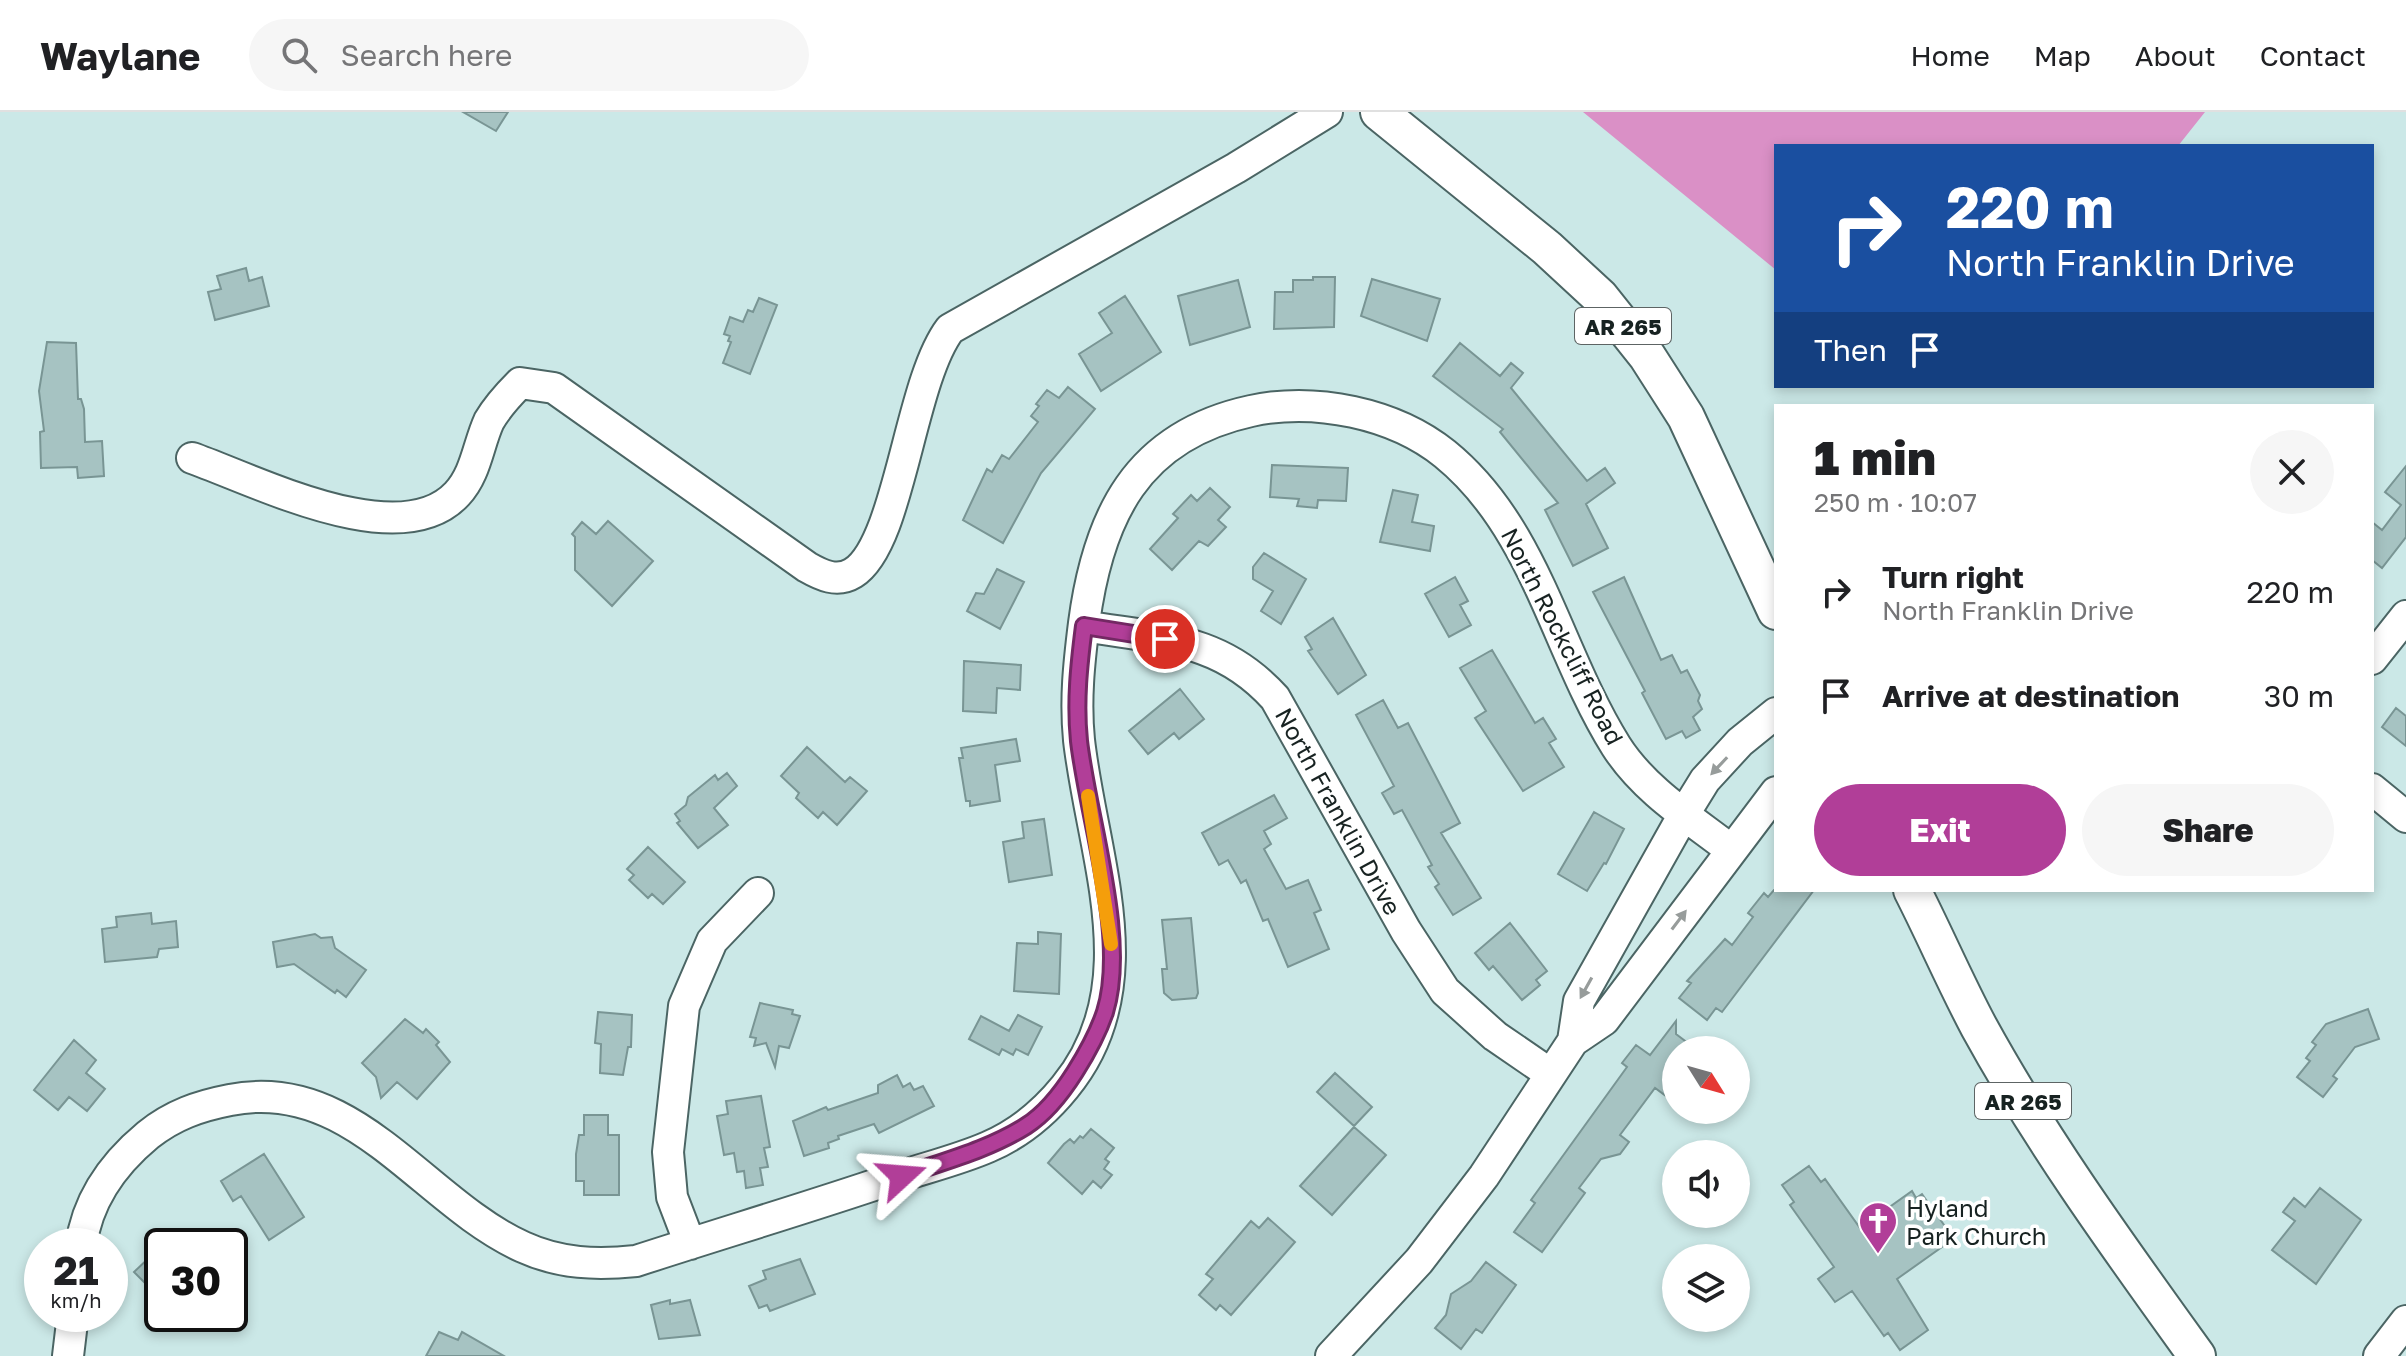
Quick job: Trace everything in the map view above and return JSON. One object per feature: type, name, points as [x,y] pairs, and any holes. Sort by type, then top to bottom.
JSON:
[{"type":"main road","name":"AR 265","points":[[1379,112],[1547,248],[1600,297],[1647,356],[1686,417],[1774,607]]},
{"type":"main road","name":"AR 265","points":[[1913,892],[1979,1026],[2028,1110],[2106,1230],[2197,1356]]},
{"type":"street","points":[[192,458],[350,515],[380,518],[413,515],[436,509],[456,496],[467,481],[489,422],[503,400],[520,383],[536,383],[554,388],[807,567],[822,575],[839,578],[860,566],[881,537],[929,367],[950,329],[1236,168],[1327,112]]},
{"type":"street","name":"North Rockcliff Road","points":[[87,1228],[99,1188],[129,1151],[166,1120],[201,1106],[242,1097],[282,1097],[323,1106],[361,1130],[490,1228],[523,1247],[560,1260],[599,1265],[636,1261],[989,1146],[1029,1124],[1066,1086],[1090,1048],[1105,1011],[1112,966],[1109,924],[1079,740],[1076,685],[1090,575],[1105,526],[1122,495],[1145,467],[1186,436],[1236,415],[1286,406],[1342,410],[1380,421],[1442,451],[1499,509],[1617,747],[1646,784],[1731,850]]},
{"type":"street","points":[[2374,656],[2406,616]]},
{"type":"street","name":"North Franklin Drive","points":[[1084,626],[1193,644],[1226,656],[1253,673],[1275,698],[1406,931],[1445,991],[1495,1036],[1549,1073]]},
{"type":"street","points":[[1573,1041],[1579,1001],[1684,814],[1705,780],[1740,742],[1774,715]]},
{"type":"street","points":[[2374,791],[2406,817]]},
{"type":"street","points":[[1331,1356],[1429,1249],[1484,1176],[1549,1073],[1573,1041],[1604,1020],[1774,795]]},
{"type":"street","points":[[690,1244],[672,1197],[668,1152],[684,1006],[712,941],[758,893]]},
{"type":"street","points":[[2379,1356],[2406,1321]]},
{"type":"street","points":[[68,1356],[71,1332]]},
{"type":"shaded area","points":[[1583,112],[2205,112],[2180,144],[1774,144],[1774,268]]},
{"type":"building","points":[[463,112],[508,112],[496,131]]},
{"type":"building","points":[[246,268],[249,281],[262,277],[269,306],[215,320],[208,292],[221,289],[217,276]]},
{"type":"building","points":[[1313,277],[1335,277],[1334,327],[1274,329],[1275,292],[1293,292],[1293,280],[1313,280]]},
{"type":"building","points":[[1372,279],[1440,299],[1427,341],[1361,316]]},
{"type":"building","points":[[1238,280],[1250,327],[1190,345],[1178,296]]},
{"type":"building","points":[[1125,296],[1161,352],[1101,391],[1079,354],[1112,333],[1099,313]]},
{"type":"building","points":[[759,298],[777,305],[750,374],[723,363],[731,342],[728,341],[730,336],[724,334],[730,317],[743,322],[748,310],[753,312]]},
{"type":"building","points":[[47,342],[76,343],[78,399],[81,399],[84,409],[85,442],[102,441],[104,476],[78,478],[77,467],[41,468],[40,432],[44,431],[39,391]]},
{"type":"building","points":[[1460,343],[1500,376],[1511,363],[1523,373],[1511,388],[1587,481],[1605,468],[1615,483],[1586,504],[1608,548],[1573,566],[1545,510],[1558,503],[1500,432],[1503,429],[1433,376]]},
{"type":"building","points":[[1068,387],[1095,409],[1041,473],[1003,543],[963,520],[987,469],[992,472],[1002,455],[1009,459],[1038,422],[1031,416],[1047,390],[1059,398]]},
{"type":"building","points":[[1272,465],[1348,468],[1346,501],[1318,500],[1317,508],[1297,506],[1299,499],[1270,497]]},
{"type":"building","points":[[2406,466],[2406,537],[2382,568],[2374,562],[2374,524],[2382,530],[2401,505],[2385,492]]},
{"type":"building","points":[[1210,488],[1230,507],[1218,520],[1226,527],[1208,546],[1199,541],[1172,570],[1150,549],[1178,518],[1173,514],[1191,495],[1197,501]]},
{"type":"building","points":[[1393,490],[1418,495],[1412,522],[1434,526],[1430,551],[1380,542]]},
{"type":"building","points":[[608,521],[653,561],[612,606],[575,570],[575,537],[572,534],[582,522],[596,534]]},
{"type":"building","points":[[1264,553],[1306,579],[1281,624],[1261,611],[1273,591],[1253,579],[1253,567]]},
{"type":"building","points":[[997,569],[1024,582],[1000,629],[967,611],[976,593],[984,594]]},
{"type":"building","points":[[1455,577],[1468,601],[1460,605],[1471,625],[1449,637],[1425,594]]},
{"type":"building","points":[[1624,577],[1661,660],[1672,655],[1681,673],[1687,670],[1700,695],[1698,701],[1702,709],[1693,717],[1700,730],[1686,738],[1682,731],[1666,739],[1642,693],[1645,691],[1593,592]]},
{"type":"building","points":[[1333,618],[1366,675],[1338,694],[1308,651],[1312,649],[1305,637]]},
{"type":"building","points":[[1492,650],[1535,723],[1543,718],[1556,739],[1549,743],[1564,767],[1523,791],[1475,718],[1486,711],[1460,668]]},
{"type":"building","points":[[964,661],[1021,665],[1020,690],[997,688],[996,713],[963,711]]},
{"type":"building","points":[[1180,689],[1204,719],[1179,739],[1174,733],[1148,754],[1129,731]]},
{"type":"building","points":[[1383,700],[1398,728],[1408,723],[1460,823],[1441,833],[1481,898],[1453,915],[1435,887],[1439,884],[1428,867],[1432,865],[1402,810],[1394,814],[1382,793],[1394,786],[1356,715]]},
{"type":"building","points":[[2396,708],[2406,716],[2406,746],[2382,727]]},
{"type":"building","points":[[1016,739],[1020,761],[995,765],[1000,801],[970,806],[970,801],[966,801],[959,758],[963,758],[961,748]]},
{"type":"building","points":[[807,747],[845,782],[850,777],[867,791],[837,825],[823,812],[818,818],[796,798],[799,793],[781,776]]},
{"type":"building","points":[[727,773],[737,786],[714,808],[728,825],[698,848],[677,823],[680,821],[675,814],[686,805],[688,797],[715,775],[718,780]]},
{"type":"building","points":[[1274,795],[1287,818],[1264,831],[1271,844],[1264,849],[1286,889],[1308,880],[1321,910],[1314,913],[1329,949],[1288,967],[1268,919],[1263,921],[1246,880],[1241,883],[1228,860],[1219,865],[1202,833]]},
{"type":"building","points":[[1594,812],[1624,829],[1606,864],[1587,891],[1558,874]]},
{"type":"building","points":[[1044,819],[1052,875],[1009,882],[1003,842],[1024,838],[1022,822]]},
{"type":"building","points":[[648,847],[685,882],[663,904],[652,894],[648,898],[629,880],[634,875],[627,869]]},
{"type":"building","points":[[1774,890],[1812,892],[1722,1012],[1716,1008],[1707,1020],[1679,998],[1691,983],[1687,981],[1725,939],[1732,945],[1753,917],[1748,913],[1764,893],[1768,897]]},
{"type":"building","points":[[151,913],[152,924],[176,921],[178,947],[159,949],[157,957],[105,962],[102,929],[117,927],[116,917]]},
{"type":"building","points":[[1191,918],[1198,993],[1196,998],[1172,1000],[1164,993],[1162,969],[1167,969],[1162,920]]},
{"type":"building","points":[[1510,923],[1547,971],[1536,980],[1540,985],[1522,1000],[1493,966],[1489,970],[1475,953]]},
{"type":"building","points":[[1038,932],[1061,934],[1059,994],[1014,991],[1017,943],[1038,944]]},
{"type":"building","points":[[315,934],[321,938],[332,937],[335,948],[366,970],[346,997],[337,990],[335,993],[294,964],[277,967],[273,942]]},
{"type":"building","points":[[760,1003],[793,1010],[792,1014],[800,1016],[789,1048],[779,1046],[775,1067],[766,1043],[754,1046],[756,1038],[750,1037]]},
{"type":"building","points":[[2368,1009],[2379,1039],[2355,1047],[2333,1076],[2337,1079],[2323,1097],[2297,1077],[2310,1061],[2306,1058],[2316,1045],[2312,1042],[2326,1024]]},
{"type":"building","points":[[598,1012],[632,1015],[631,1047],[628,1047],[623,1075],[600,1073],[601,1044],[595,1043]]},
{"type":"building","points":[[1018,1015],[1042,1027],[1028,1055],[1016,1049],[1013,1055],[1002,1049],[999,1055],[969,1039],[981,1016],[1009,1031]]},
{"type":"building","points":[[405,1019],[423,1033],[426,1029],[439,1042],[436,1045],[450,1062],[417,1099],[397,1082],[381,1098],[376,1077],[362,1063]]},
{"type":"building","points":[[1676,1021],[1679,1036],[1665,1036]]},
{"type":"building","points":[[1662,1039],[1662,1093],[1655,1088],[1620,1135],[1629,1142],[1620,1154],[1601,1159],[1579,1188],[1585,1193],[1542,1252],[1514,1232],[1535,1203],[1531,1200],[1627,1067],[1622,1063],[1636,1045],[1650,1055]]},
{"type":"building","points":[[74,1040],[96,1060],[86,1073],[105,1089],[87,1111],[69,1097],[58,1110],[34,1090]]},
{"type":"building","points":[[1335,1073],[1372,1107],[1354,1126],[1317,1092]]},
{"type":"building","points":[[897,1075],[903,1087],[910,1083],[914,1090],[923,1086],[934,1106],[879,1133],[874,1124],[838,1136],[839,1139],[828,1143],[829,1148],[804,1156],[793,1121],[826,1107],[828,1110],[878,1093],[878,1085]]},
{"type":"building","points":[[761,1096],[770,1147],[764,1148],[768,1167],[760,1168],[763,1185],[746,1188],[744,1171],[737,1172],[734,1153],[724,1155],[717,1116],[728,1114],[726,1101]]},
{"type":"building","points":[[584,1115],[608,1115],[608,1135],[619,1135],[619,1195],[584,1195],[584,1181],[576,1181],[576,1154],[579,1135],[584,1135]]},
{"type":"building","points":[[1354,1127],[1386,1155],[1332,1215],[1300,1186]]},
{"type":"building","points":[[1091,1129],[1114,1148],[1105,1159],[1109,1162],[1104,1169],[1112,1175],[1101,1188],[1093,1181],[1082,1194],[1048,1163],[1070,1139],[1074,1143]]},
{"type":"building","points":[[264,1154],[304,1217],[269,1240],[241,1196],[233,1201],[221,1181]]},
{"type":"building","name":"Hyland Park Church","points":[[1809,1166],[1821,1182],[1825,1179],[1860,1228],[1912,1191],[1916,1198],[1922,1194],[1949,1232],[1944,1235],[1949,1242],[1897,1279],[1928,1330],[1900,1350],[1888,1333],[1884,1336],[1852,1291],[1835,1302],[1818,1279],[1834,1267],[1790,1205],[1794,1202],[1782,1185]]},
{"type":"building","points":[[2320,1188],[2361,1220],[2316,1284],[2272,1250],[2295,1221],[2283,1212],[2294,1198],[2305,1207]]},
{"type":"building","points":[[1268,1218],[1295,1242],[1231,1315],[1220,1305],[1216,1310],[1199,1295],[1213,1279],[1206,1274],[1251,1221],[1259,1228]]},
{"type":"building","points":[[800,1259],[815,1294],[770,1311],[767,1305],[759,1308],[749,1286],[766,1279],[763,1271]]},
{"type":"building","points":[[1486,1262],[1516,1285],[1482,1333],[1476,1329],[1461,1349],[1435,1328],[1446,1315],[1451,1294],[1471,1281]]},
{"type":"building","points":[[144,1263],[144,1282],[134,1272]]},
{"type":"building","points":[[670,1300],[670,1304],[690,1300],[700,1335],[659,1339],[651,1305]]},
{"type":"building","points":[[439,1332],[458,1340],[462,1332],[504,1356],[426,1356]]},
{"type":"slow traffic","points":[[1088,796],[1111,944]]},
{"type":"place","name":"Hyland Park Church","points":[[1878,1255]]},
{"type":"route","points":[[902,1176],[989,1146],[1029,1124],[1066,1086],[1090,1048],[1105,1011],[1112,966],[1109,924],[1079,740],[1076,685],[1084,626],[1165,639]]}]
